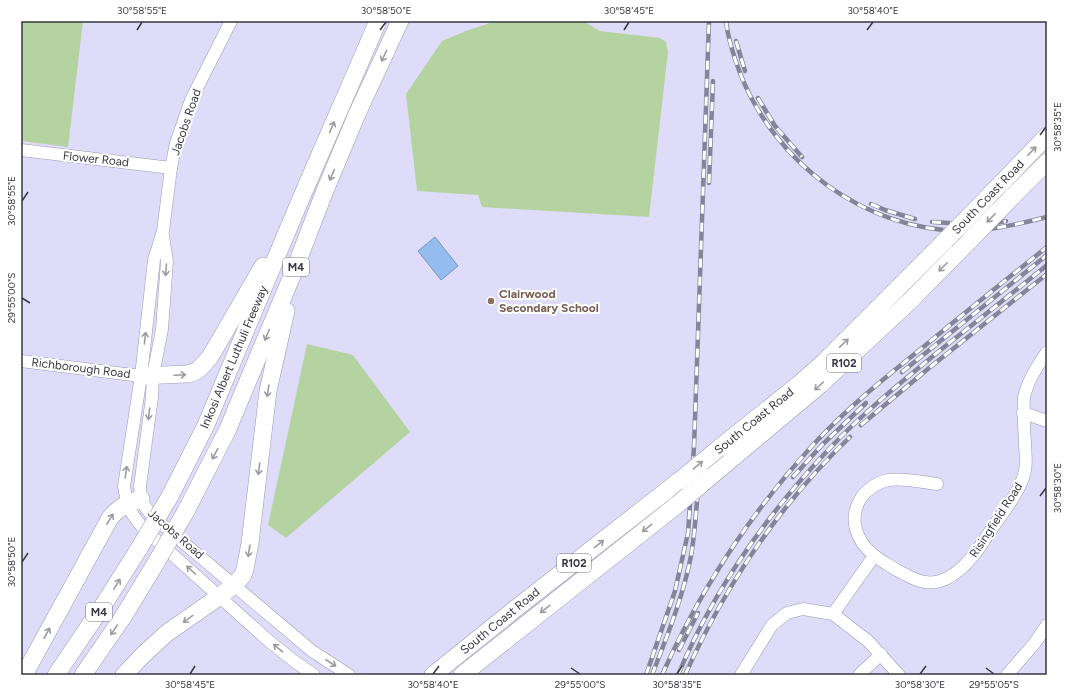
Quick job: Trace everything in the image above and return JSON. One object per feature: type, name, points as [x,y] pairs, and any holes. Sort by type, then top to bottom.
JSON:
[{"type":"highway","name":"Inkosi Albert Luthuli Freeway","points":[[56,675],[140,547],[170,496],[206,425],[302,196],[378,21]]},
{"type":"highway","name":"Inkosi Albert Luthuli Freeway","points":[[84,675],[123,617],[157,561],[186,510],[227,431],[294,271],[324,193],[357,114],[400,21]]},
{"type":"highway","name":"South Coast Road","points":[[433,675],[798,385],[851,336],[1047,136]]},
{"type":"highway","name":"South Coast Road","points":[[462,675],[678,504],[821,384],[911,300],[1047,162]]},
{"type":"highway","points":[[147,376],[193,374],[210,357],[302,196]]},
{"type":"highway","points":[[124,675],[167,633],[220,596],[243,575],[246,569],[268,391],[294,271]]},
{"type":"highway","points":[[24,675],[110,518],[116,511],[133,502]]},
{"type":"street","name":"Jacobs Road","points":[[231,21],[191,100],[176,144],[171,168],[163,231],[154,260],[147,376],[124,486],[133,502],[146,509],[153,517],[312,651],[349,675]]},
{"type":"street","name":"Flower Road","points":[[21,150],[171,168]]},
{"type":"street","name":"Risingfield Road","points":[[937,484],[888,480],[870,488],[857,504],[854,523],[861,542],[874,556],[911,578],[929,583],[942,581],[963,567],[982,545],[1023,479],[1025,458],[1023,413],[1026,386],[1047,352]]},
{"type":"street","name":"Richborough Road","points":[[21,361],[147,376]]},
{"type":"street","name":"Jacobs Road","points":[[147,376],[152,397],[140,486],[133,502],[133,517],[144,529],[270,642],[314,675]]},
{"type":"street","points":[[1023,413],[1047,421]]},
{"type":"street","points":[[832,614],[874,556]]},
{"type":"street","points":[[741,675],[772,625],[787,613],[802,609],[832,614],[857,631],[881,654],[899,675]]},
{"type":"street","points":[[1007,675],[1034,644],[1047,625]]},
{"type":"street","points":[[859,675],[881,654]]},
{"type":"green space","points":[[21,21],[83,21],[68,147],[21,141]]},
{"type":"green space","points":[[496,21],[583,21],[600,31],[660,38],[666,42],[668,52],[649,217],[482,207],[478,195],[417,191],[406,94],[442,41]]},
{"type":"green space","points":[[307,344],[353,355],[410,432],[286,538],[268,525]]},
{"type":"water","points":[[435,237],[458,266],[441,280],[418,251]]},
{"type":"railway","points":[[646,675],[675,591],[688,533],[694,447],[709,21]]},
{"type":"railway","points":[[726,21],[728,34],[740,73],[756,106],[776,135],[799,162],[827,185],[857,204],[890,218],[925,227],[961,231],[972,231],[1015,225],[1047,217]]},
{"type":"railway","points":[[736,41],[745,71]]},
{"type":"railway","points":[[709,183],[713,81]]},
{"type":"railway","points":[[758,98],[775,126],[802,157]]},
{"type":"railway","points":[[871,204],[915,219]]},
{"type":"railway","points":[[932,222],[985,225],[1006,221]]},
{"type":"railway","points":[[662,675],[693,613],[728,554],[767,499],[812,446],[853,405],[882,380],[1047,247]]},
{"type":"railway","points":[[902,372],[1047,255]]},
{"type":"railway","points":[[678,675],[708,613],[725,584],[763,527],[807,473],[843,434],[885,396],[1047,265]]},
{"type":"railway","points":[[861,425],[929,368],[1047,274]]},
{"type":"railway","points":[[793,477],[822,445],[866,403]]},
{"type":"railway","points":[[685,675],[718,610],[756,548],[800,490],[850,437]]},
{"type":"railway","points":[[652,675],[674,616],[688,571],[694,539],[698,489]]},
{"type":"railway","points":[[679,650],[698,613]]},
{"type":"place","name":"Clairwood Secondary School","points":[[491,301]]}]
